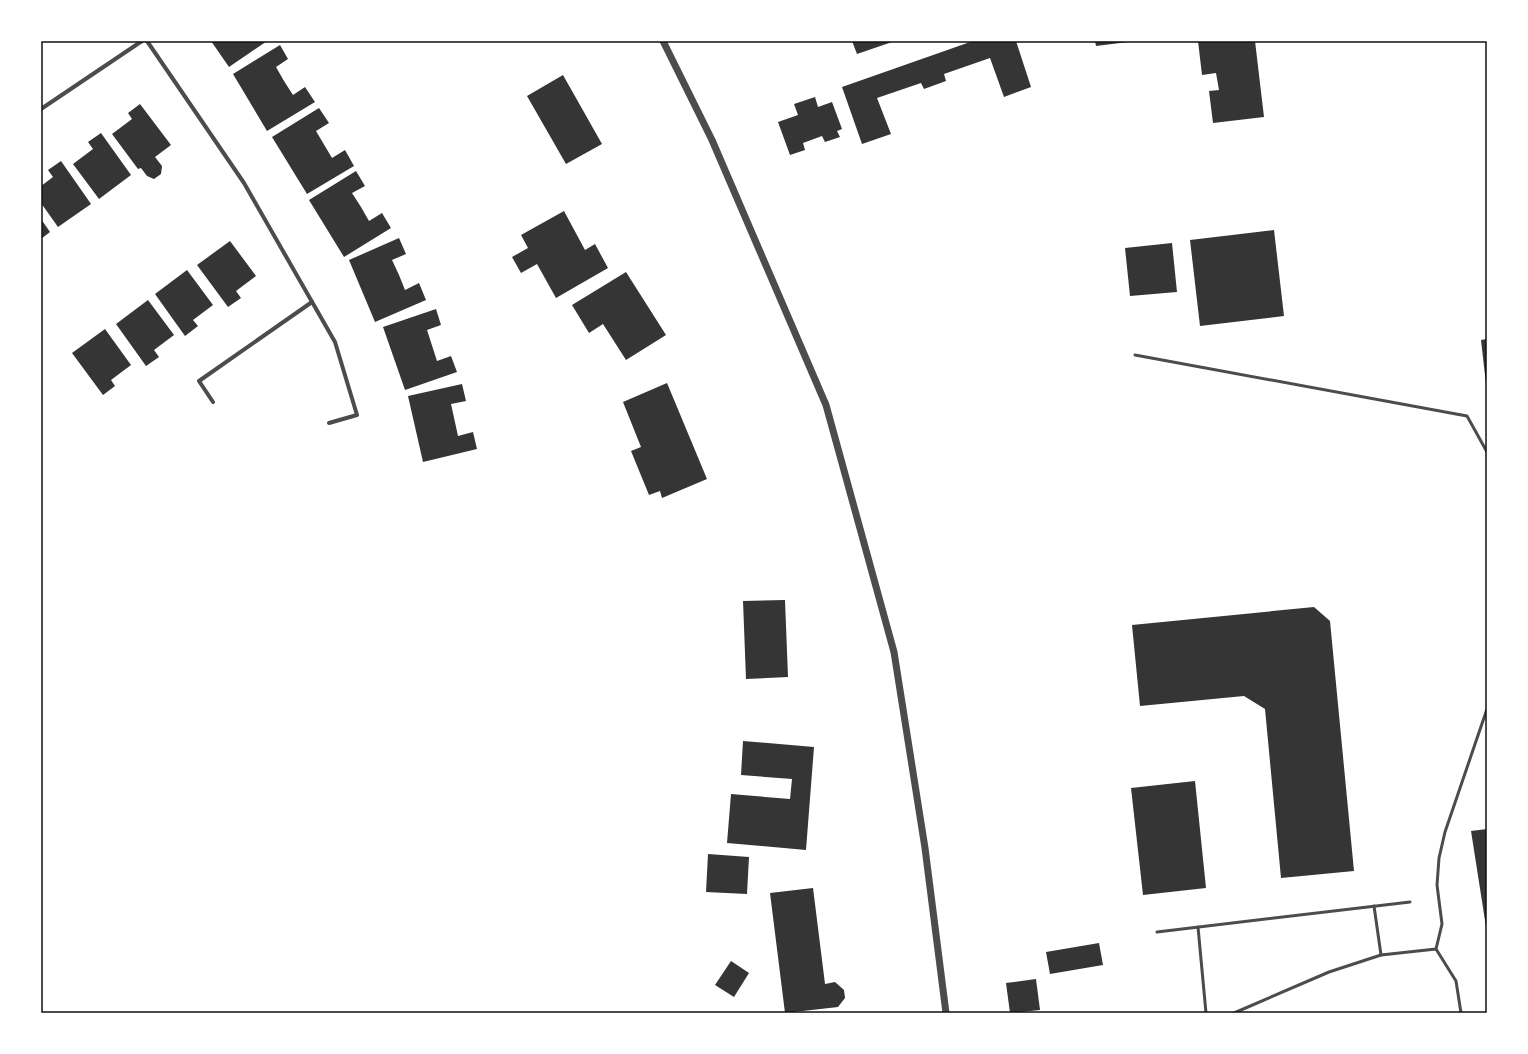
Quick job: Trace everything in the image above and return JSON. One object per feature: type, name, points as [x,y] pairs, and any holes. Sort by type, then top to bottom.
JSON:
[{"type":"street","points":[[41,109],[142,41]]},
{"type":"street","points":[[147,41],[244,183],[335,342],[357,415],[329,423]]},
{"type":"street","points":[[663,41],[712,140],[826,405],[894,652],[925,848],[946,1013]]},
{"type":"street","points":[[213,402],[199,381],[312,302]]},
{"type":"lane","points":[[1135,355],[1467,416],[1487,452]]},
{"type":"lane","points":[[1461,1013],[1456,981],[1436,949],[1442,924],[1437,885],[1439,858],[1444,832],[1487,709]]},
{"type":"lane","points":[[1157,932],[1410,902]]},
{"type":"lane","points":[[1374,906],[1381,955]]},
{"type":"lane","points":[[1198,927],[1206,1013]]},
{"type":"lane","points":[[1234,1013],[1329,972],[1381,955],[1436,949]]},
{"type":"building","points":[[211,41],[267,41],[229,67]]},
{"type":"building","points":[[852,41],[895,41],[857,54]]},
{"type":"building","points":[[973,41],[1016,41],[1031,87],[1004,97],[990,58],[944,74],[946,81],[924,89],[921,83],[877,98],[891,134],[862,144],[842,87]]},
{"type":"building","points":[[1095,41],[1128,41],[1128,42],[1096,46]]},
{"type":"building","points":[[1198,41],[1255,41],[1264,117],[1213,123],[1209,91],[1219,90],[1216,73],[1202,75]]},
{"type":"building","points":[[280,45],[288,59],[276,67],[284,81],[293,95],[305,87],[315,102],[267,131],[233,74]]},
{"type":"building","points":[[563,75],[602,144],[566,164],[527,96]]},
{"type":"building","points":[[815,97],[818,107],[832,102],[842,129],[837,131],[840,137],[825,142],[822,136],[803,143],[805,150],[790,155],[778,122],[798,115],[794,104]]},
{"type":"building","points":[[140,104],[171,145],[155,157],[162,166],[161,174],[154,179],[147,176],[141,168],[138,169],[112,134],[132,119],[128,113]]},
{"type":"building","points":[[319,108],[329,123],[316,131],[332,158],[345,150],[354,166],[307,194],[272,137]]},
{"type":"building","points":[[101,133],[131,175],[99,199],[73,164],[93,149],[88,142]]},
{"type":"building","points":[[61,161],[91,204],[58,227],[41,203],[41,186],[53,177],[48,170]]},
{"type":"building","points":[[356,171],[365,186],[352,193],[369,221],[382,213],[391,228],[344,257],[309,200]]},
{"type":"building","points":[[564,211],[585,250],[595,244],[608,268],[556,298],[537,264],[521,273],[512,257],[528,248],[521,235]]},
{"type":"building","points":[[41,219],[50,232],[41,239]]},
{"type":"building","points":[[1274,230],[1284,316],[1200,326],[1190,240]]},
{"type":"building","points":[[399,238],[406,254],[392,260],[405,290],[419,283],[426,300],[375,322],[349,260]]},
{"type":"building","points":[[230,241],[256,276],[236,291],[241,298],[228,307],[197,265]]},
{"type":"building","points":[[1172,243],[1177,292],[1130,296],[1125,248]]},
{"type":"building","points":[[187,270],[213,305],[193,320],[198,326],[185,336],[155,294]]},
{"type":"building","points":[[626,272],[666,335],[626,360],[603,324],[589,333],[572,305]]},
{"type":"building","points":[[148,300],[174,335],[154,350],[159,357],[146,366],[116,324]]},
{"type":"building","points":[[436,309],[441,325],[427,330],[437,361],[451,356],[457,372],[405,390],[383,327]]},
{"type":"building","points":[[105,329],[131,365],[111,380],[115,386],[103,395],[72,353]]},
{"type":"building","points":[[1487,339],[1487,384],[1486,384],[1481,340]]},
{"type":"building","points":[[667,383],[707,479],[662,498],[660,491],[649,495],[631,451],[641,447],[623,402]]},
{"type":"building","points":[[462,384],[466,401],[451,404],[458,436],[473,432],[477,449],[423,462],[408,396]]},
{"type":"building","points":[[785,600],[788,677],[746,679],[743,601]]},
{"type":"building","points":[[1314,607],[1330,621],[1354,871],[1281,878],[1265,709],[1244,696],[1140,706],[1132,625]]},
{"type":"building","points":[[743,741],[814,747],[806,850],[727,843],[731,794],[790,799],[792,779],[741,775]]},
{"type":"building","points":[[1195,781],[1206,888],[1143,895],[1131,788]]},
{"type":"building","points":[[1487,829],[1487,927],[1486,927],[1471,831]]},
{"type":"building","points":[[708,854],[749,857],[747,894],[706,892]]},
{"type":"building","points":[[813,888],[825,984],[835,982],[844,990],[845,998],[838,1007],[785,1013],[770,893]]},
{"type":"building","points":[[1099,943],[1103,965],[1050,974],[1046,952]]},
{"type":"building","points":[[731,961],[749,973],[734,997],[715,985]]},
{"type":"building","points":[[1036,979],[1040,1010],[1010,1013],[1006,983]]}]
